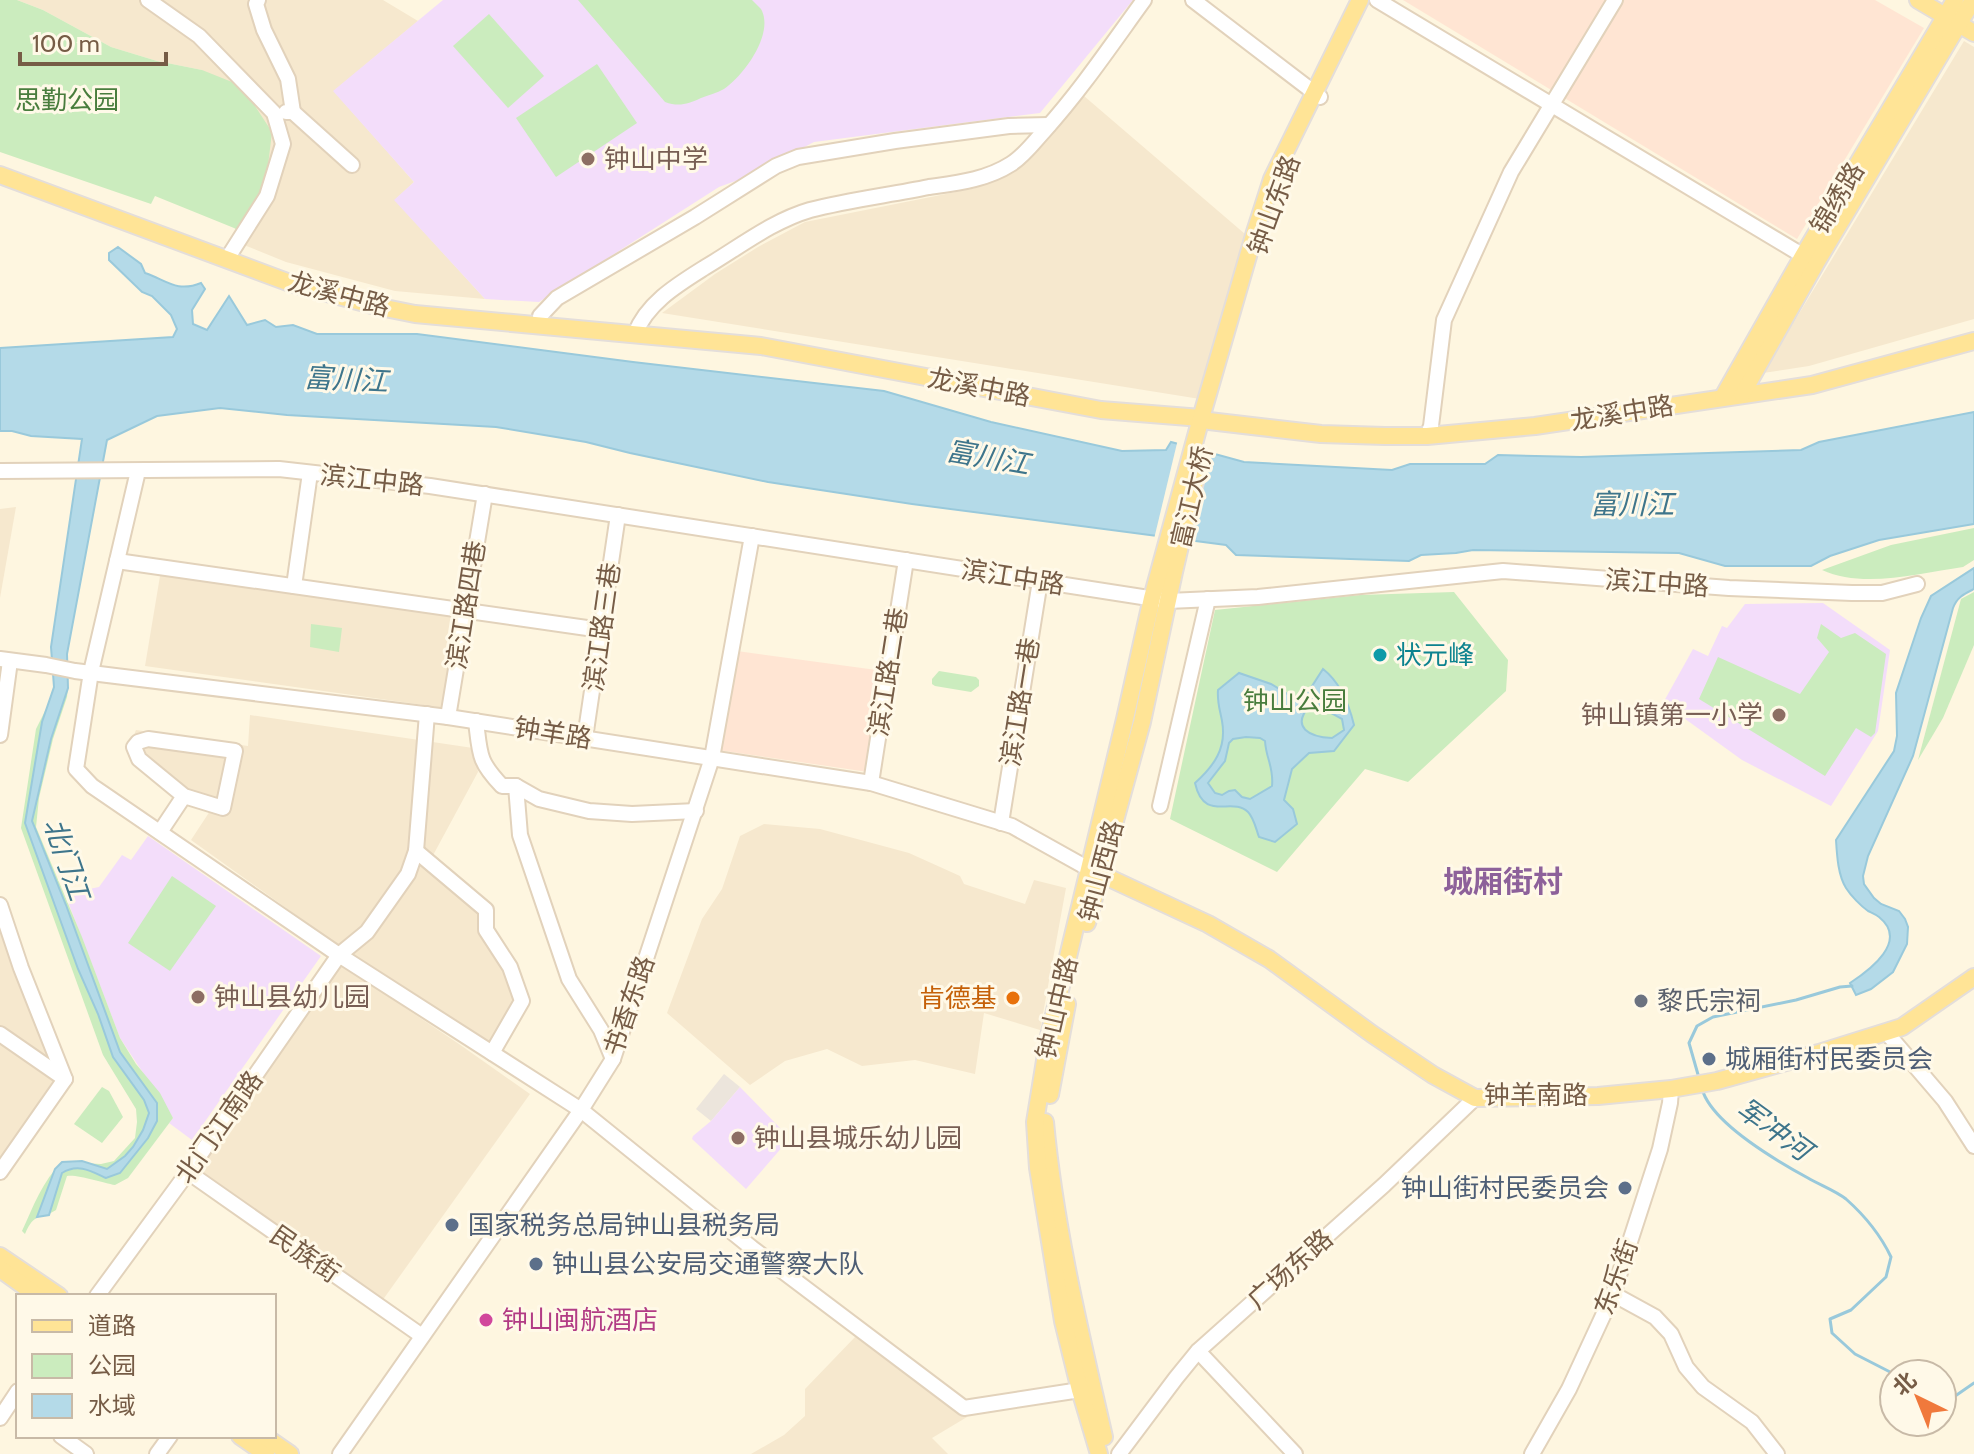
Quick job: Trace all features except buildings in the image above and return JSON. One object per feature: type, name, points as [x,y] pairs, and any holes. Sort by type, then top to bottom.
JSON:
[{"type":"main road","name":"钟山东路","points":[[1317,95],[1360,0]]},
{"type":"main road","name":"钟山东路","points":[[1206,415],[1272,179],[1369,0]]},
{"type":"main road","points":[[1918,0],[1959,9],[1974,33]]},
{"type":"main road","name":"锦绣路","points":[[1736,390],[1809,260],[1959,9]]},
{"type":"main road","name":"龙溪中路","points":[[0,165],[125,210],[290,283],[380,307],[415,314],[762,337],[1103,401],[1321,434],[1535,426],[1810,376],[1974,331]]},
{"type":"main road","name":"龙溪中路","points":[[0,175],[230,255],[416,304],[540,316],[637,330]]},
{"type":"main road","name":"龙溪中路","points":[[1736,390],[1812,385],[1974,341]]},
{"type":"main road","name":"富江大桥","points":[[1160,600],[1206,415]]},
{"type":"main road","name":"钟山西路","points":[[1108,1454],[1069,1284],[1049,1166],[1045,1120],[1094,871],[1142,722],[1160,600]]},
{"type":"main road","name":"钟羊南路","points":[[1094,871],[1208,924],[1269,959],[1372,1034],[1433,1075],[1475,1098],[1598,1096],[1717,1081],[1902,1027],[1974,977]]},
{"type":"main road","name":"钟山中路","points":[[1094,871],[1049,1036],[1035,1122],[1038,1168],[1063,1319],[1099,1454]]},
{"type":"main road","points":[[0,1256],[56,1294]]},
{"type":"main road","points":[[0,1269],[35,1294]]},
{"type":"main road","points":[[243,1438],[266,1454]]},
{"type":"main road","points":[[267,1438],[290,1454]]},
{"type":"street","points":[[148,0],[199,36],[274,113],[283,144],[267,196],[230,255]]},
{"type":"street","points":[[258,0],[256,4],[264,30],[288,79],[293,112],[352,165]]},
{"type":"street","points":[[637,330],[651,307],[664,296],[778,223],[807,211],[837,204],[967,181],[995,173],[1013,163],[1064,110],[1144,0]]},
{"type":"street","points":[[1193,0],[1317,95]]},
{"type":"street","points":[[1377,0],[1809,260]]},
{"type":"street","points":[[1429,431],[1444,320],[1511,172],[1615,0]]},
{"type":"street","points":[[274,113],[293,112]]},
{"type":"street","points":[[540,316],[557,298],[776,166],[798,157],[1009,126],[1049,125]]},
{"type":"street","name":"滨江中路","points":[[0,471],[279,469],[485,494],[1160,600],[1334,590],[1503,571],[1729,588],[1852,593],[1882,593],[1917,584]]},
{"type":"street","points":[[138,471],[91,672],[76,769],[92,786],[339,955],[581,1110],[752,1248],[964,1408],[1080,1390]]},
{"type":"street","points":[[294,586],[310,473]]},
{"type":"street","name":"滨江路四巷","points":[[448,717],[485,494]]},
{"type":"street","name":"滨江路三巷","points":[[585,738],[618,515]]},
{"type":"street","name":"书香东路","points":[[340,1454],[581,1110],[613,1059],[712,758],[752,536]]},
{"type":"street","name":"滨江路二巷","points":[[871,783],[906,560]]},
{"type":"street","points":[[117,561],[601,630]]},
{"type":"street","name":"滨江路一巷","points":[[1001,823],[1040,581]]},
{"type":"street","points":[[1160,806],[1208,599]]},
{"type":"street","points":[[0,735],[5,660]]},
{"type":"street","name":"钟羊路","points":[[5,660],[427,714],[871,783],[1012,826],[1094,871]]},
{"type":"street","points":[[427,714],[416,851],[486,910],[486,930],[510,967],[522,1001],[492,1053]]},
{"type":"street","points":[[476,721],[480,756],[487,770],[502,786],[516,786],[539,799],[589,811],[632,814],[696,811]]},
{"type":"street","points":[[148,739],[235,751],[223,808],[184,796],[139,759],[134,747],[138,742],[148,739]]},
{"type":"street","points":[[516,786],[520,835],[569,979],[601,1030],[613,1059]]},
{"type":"street","points":[[160,832],[184,796]]},
{"type":"street","name":"北门江南路","points":[[98,1294],[188,1172],[339,955],[367,932],[408,874],[416,851]]},
{"type":"street","points":[[0,905],[65,1079]]},
{"type":"street","points":[[1886,1032],[1945,1101],[1974,1146]]},
{"type":"street","points":[[0,1034],[65,1079]]},
{"type":"street","points":[[0,1172],[65,1079]]},
{"type":"street","name":"东乐街","points":[[1532,1454],[1569,1389],[1613,1294],[1660,1149],[1671,1089]]},
{"type":"street","name":"广场东路","points":[[1119,1454],[1198,1351],[1384,1185],[1475,1098]]},
{"type":"street","name":"民族街","points":[[188,1172],[422,1336]]},
{"type":"street","points":[[1613,1294],[1655,1317],[1671,1334],[1686,1367],[1703,1387],[1752,1422],[1777,1454]]},
{"type":"street","points":[[1198,1351],[1295,1454]]},
{"type":"street","points":[[0,1418],[12,1398]]},
{"type":"street","points":[[64,1438],[86,1454]]},
{"type":"shaded area","points":[[17,0],[383,0],[418,21],[334,91],[414,182],[395,200],[485,299],[395,291],[286,262],[244,245],[202,70],[111,47],[43,10]]},
{"type":"shaded area","name":"钟山中学","points":[[443,0],[1133,0],[1040,113],[814,142],[749,176],[719,187],[539,302],[485,299],[394,200],[414,182],[333,91]]},
{"type":"shaded area","points":[[1403,0],[1875,0],[1924,28],[1797,239]]},
{"type":"shaded area","points":[[1964,41],[1974,47],[1974,319],[1809,366],[1763,373]]},
{"type":"shaded area","points":[[1084,96],[1245,234],[1200,399],[662,313],[715,274],[805,222],[976,188],[1009,174],[1048,138]]},
{"type":"shaded area","points":[[16,507],[0,598],[0,509]]},
{"type":"shaded area","points":[[161,570],[463,613],[445,708],[145,666]]},
{"type":"shaded area","name":"钟山镇第一小学","points":[[1823,603],[1890,650],[1878,731],[1831,806],[1742,760],[1663,703],[1693,649],[1708,656],[1722,626],[1727,628],[1745,604]]},
{"type":"shaded area","points":[[737,651],[884,671],[868,772],[718,750]]},
{"type":"shaded area","points":[[250,715],[473,748],[478,772],[431,859],[474,894],[525,1003],[498,1051],[321,933],[191,840],[210,811],[178,798],[131,762],[130,745],[136,730],[248,746]]},
{"type":"shaded area","points":[[764,824],[820,829],[909,853],[960,876],[964,884],[1025,904],[1034,880],[1066,888],[1040,1030],[984,1013],[975,1074],[915,1060],[862,1066],[827,1049],[785,1061],[750,1085],[667,1013],[702,919],[722,889],[740,836]]},
{"type":"shaded area","name":"钟山县幼儿园","points":[[148,836],[321,956],[192,1140],[169,1123],[173,1118],[120,1038],[65,894],[99,887],[122,855],[131,860]]},
{"type":"shaded area","points":[[0,918],[22,948],[65,1067],[0,1159]]},
{"type":"shaded area","points":[[340,964],[530,1094],[382,1301],[197,1169]]},
{"type":"shaded area","points":[[724,1074],[740,1087],[711,1121],[696,1109]]},
{"type":"shaded area","name":"钟山县城乐幼儿园","points":[[740,1087],[784,1132],[784,1145],[746,1189],[692,1139]]},
{"type":"shaded area","points":[[856,1336],[967,1417],[932,1438],[948,1454],[751,1454],[784,1435],[805,1416],[805,1389]]},
{"type":"green space","name":"思勤公园","points":[[0,0],[17,0],[43,10],[111,47],[202,70],[242,86],[272,132],[267,174],[247,235],[155,196],[151,204],[0,152]]},
{"type":"green space","points":[[578,0],[752,0],[761,9],[764,30],[755,54],[732,83],[692,102],[675,104],[665,102]]},
{"type":"green space","points":[[489,14],[544,76],[508,108],[453,46]]},
{"type":"green space","points":[[597,64],[637,123],[556,177],[516,118]]},
{"type":"green space","points":[[1974,528],[1974,560],[1963,567],[1873,579],[1838,576],[1822,570],[1891,545]]},
{"type":"green space","name":"钟山公园","points":[[1454,592],[1508,660],[1506,691],[1408,782],[1365,769],[1277,872],[1170,819],[1215,610],[1360,595]]},
{"type":"green space","points":[[1974,592],[1974,645],[1943,718],[1918,760],[1961,599]]},
{"type":"green space","points":[[311,624],[342,628],[339,652],[310,647]]},
{"type":"green space","points":[[1821,624],[1841,638],[1855,633],[1886,654],[1875,733],[1871,737],[1856,728],[1825,776],[1699,699],[1718,657],[1800,694],[1829,652],[1817,638]]},
{"type":"green space","points":[[939,671],[976,677],[979,686],[971,692],[935,686],[932,679]]},
{"type":"green space","points":[[54,687],[68,688],[67,697],[53,739],[39,798],[36,827],[120,1038],[160,1093],[173,1118],[128,1178],[115,1185],[67,1176],[56,1210],[35,1219],[25,1234],[22,1231],[39,1194],[62,1162],[101,1164],[114,1161],[135,1138],[137,1122],[136,1109],[103,1055],[21,828],[36,729]]},
{"type":"green space","points":[[172,876],[216,906],[170,971],[128,943]]},
{"type":"green space","points":[[102,1087],[109,1091],[123,1117],[102,1143],[74,1124]]},
{"type":"water","name":"富川江","points":[[118,247],[141,264],[145,273],[178,286],[201,283],[205,289],[192,310],[193,324],[207,330],[229,296],[247,325],[265,320],[276,327],[293,325],[317,334],[417,334],[884,391],[991,422],[1122,451],[1166,450],[1171,442],[1244,462],[1392,470],[1410,464],[1485,464],[1498,455],[1581,457],[1801,450],[1819,442],[1974,412],[1974,524],[1879,540],[1830,556],[1811,566],[1725,566],[1679,553],[1473,550],[1421,555],[1409,561],[1236,555],[1226,545],[768,482],[586,442],[496,427],[220,408],[157,416],[107,440],[67,654],[68,688],[51,739],[32,821],[120,1052],[157,1103],[157,1121],[148,1138],[120,1173],[106,1178],[79,1168],[62,1173],[49,1215],[37,1217],[55,1169],[62,1162],[82,1161],[107,1169],[133,1147],[149,1113],[144,1100],[113,1057],[25,823],[42,722],[54,687],[51,647],[82,439],[0,431],[0,348],[173,337],[177,329],[171,315],[109,260],[109,253]]},
{"type":"water","points":[[1974,568],[1974,589],[1959,598],[1953,608],[1913,756],[1868,856],[1863,876],[1864,884],[1874,898],[1899,911],[1905,919],[1907,944],[1893,972],[1871,989],[1856,995],[1850,983],[1876,963],[1890,936],[1887,926],[1862,906],[1843,883],[1836,840],[1894,751],[1897,736],[1896,693],[1931,596]]},
{"type":"water","points":[[1323,669],[1343,694],[1354,725],[1334,751],[1309,753],[1292,769],[1284,800],[1293,809],[1297,824],[1275,842],[1259,837],[1252,817],[1241,808],[1212,806],[1205,802],[1195,783],[1218,756],[1223,740],[1218,690],[1239,673],[1303,700]],"holes":[[[1310,705],[1342,719],[1344,730],[1332,738],[1316,736],[1305,730],[1302,720]],[[1246,737],[1265,741],[1272,786],[1250,799],[1242,797],[1235,790],[1222,795],[1215,793],[1208,783],[1225,761],[1229,743],[1233,739]]]},
{"type":"pier","points":[[1178,439],[1212,449],[1190,544],[1154,539]]},
{"type":"waterway","name":"军冲河","points":[[1699,1078],[1689,1043],[1697,1026],[1713,1017],[1852,986]]},
{"type":"waterway","name":"军冲河","points":[[1702,1089],[1708,1102],[1732,1128],[1780,1162],[1838,1193],[1877,1234],[1891,1257],[1886,1277],[1851,1310],[1830,1319],[1832,1333],[1855,1354],[1878,1366]]},
{"type":"waterway","name":"军冲河","points":[[1958,1394],[1974,1383]]},
{"type":"place","name":"钟山中学","points":[[588,159]]},
{"type":"place","name":"状元峰","points":[[1380,655]]},
{"type":"place","name":"钟山镇第一小学","points":[[1779,715]]},
{"type":"place","name":"钟山县幼儿园","points":[[198,997]]},
{"type":"place","name":"肯德基","points":[[1013,998]]},
{"type":"place","name":"黎氏宗祠","points":[[1641,1001]]},
{"type":"place","name":"城厢街村民委员会","points":[[1709,1059]]},
{"type":"place","name":"钟山县城乐幼儿园","points":[[738,1138]]},
{"type":"place","name":"钟山街村民委员会","points":[[1625,1188]]},
{"type":"place","name":"国家税务总局钟山县税务局","points":[[452,1225]]},
{"type":"place","name":"钟山县公安局交通警察大队","points":[[536,1264]]},
{"type":"place","name":"钟山闽航酒店","points":[[486,1320]]},
{"type":"district","name":"城厢街村","points":[[1503,882]]},
{"type":"water label","name":"北门江","points":[[67,859]]}]
